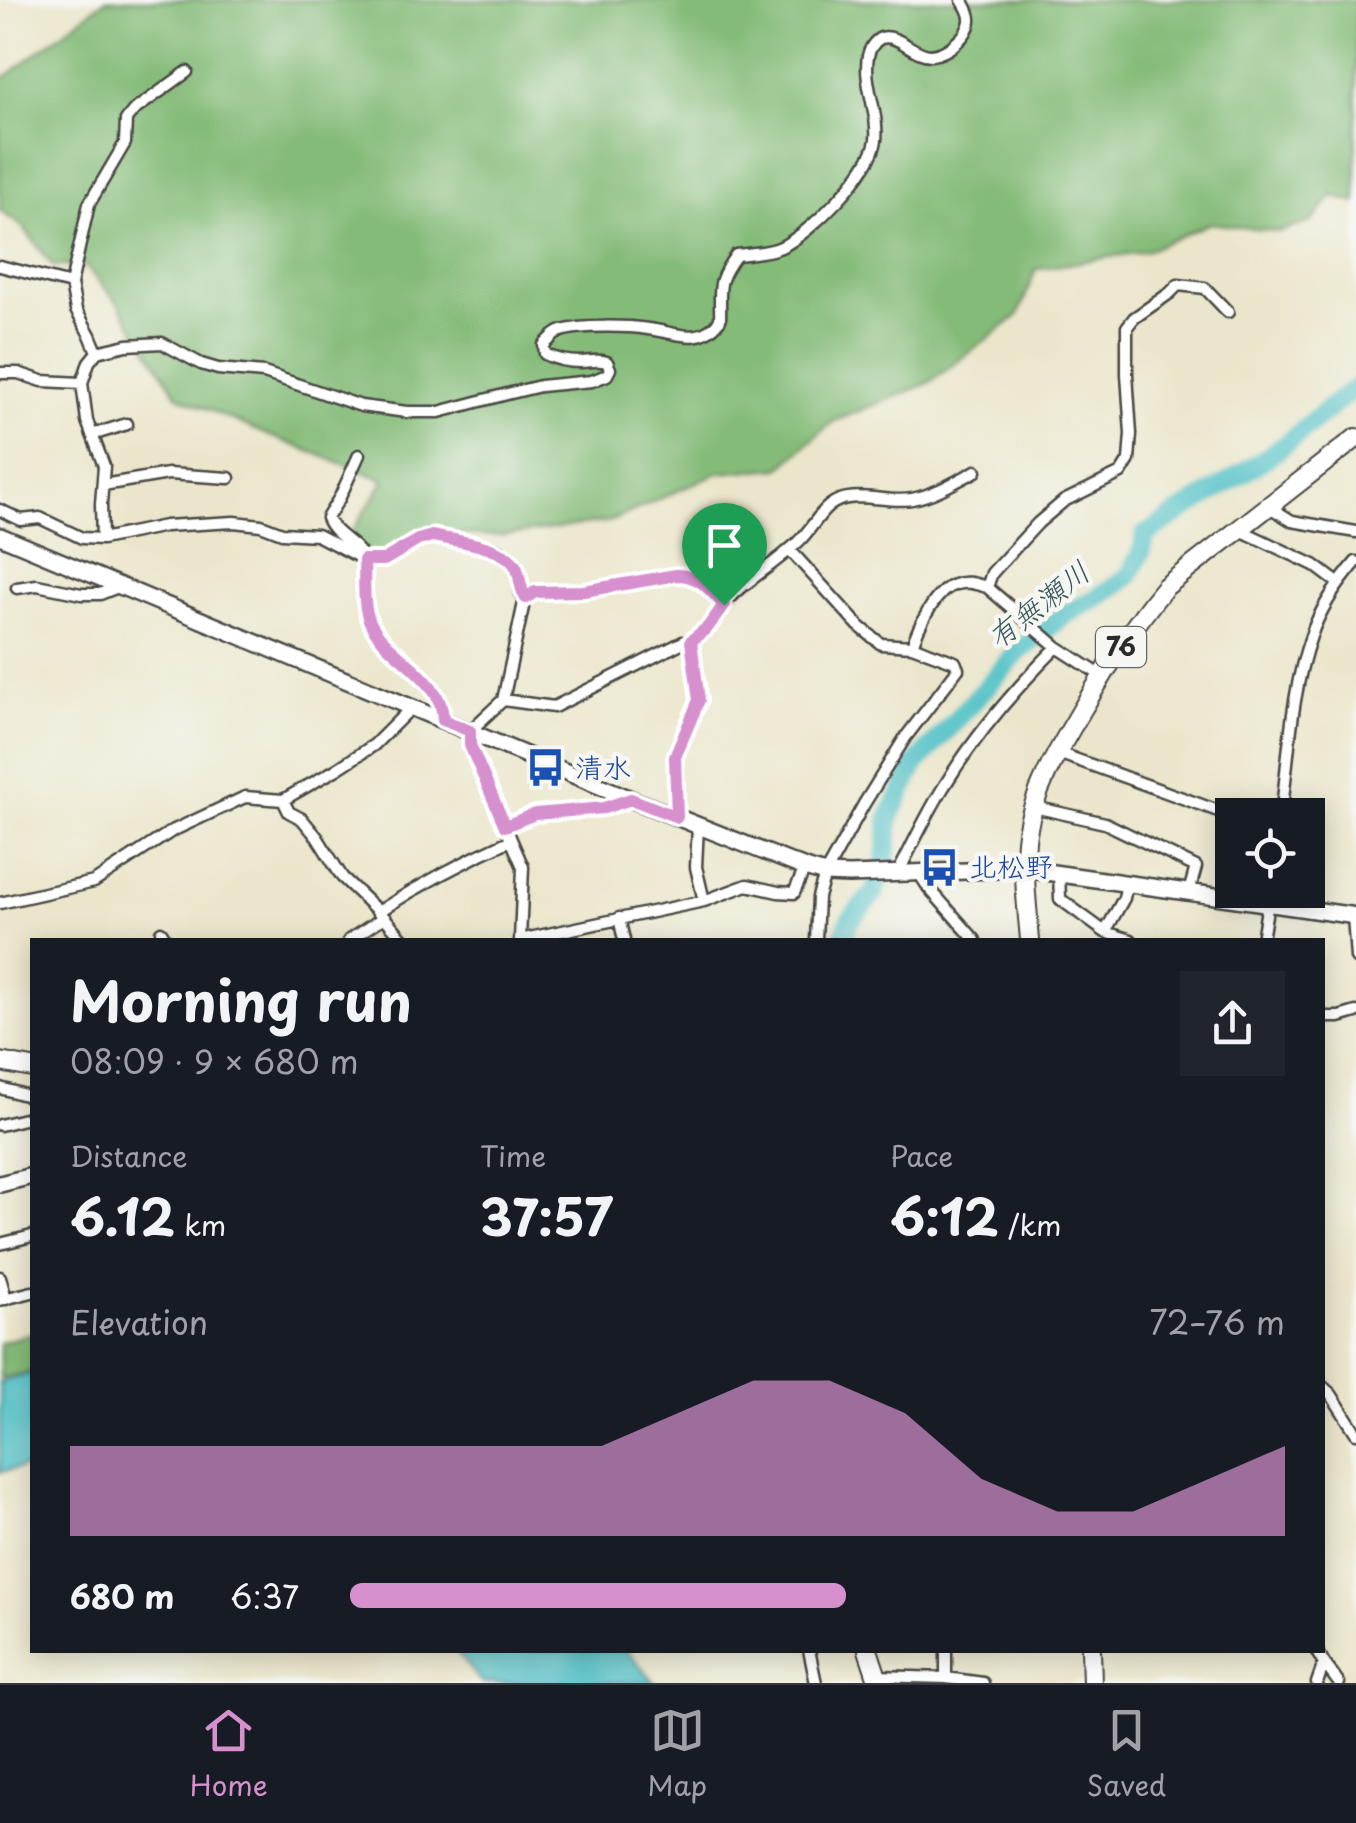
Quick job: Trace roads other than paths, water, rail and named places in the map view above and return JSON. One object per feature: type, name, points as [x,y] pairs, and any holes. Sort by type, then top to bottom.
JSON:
[{"type":"main road","name":"76","points":[[1030,938],[1025,869],[1034,806],[1058,752],[1102,676],[1165,587],[1356,438]]},
{"type":"main road","points":[[0,1062],[30,1068]]},
{"type":"main road","points":[[869,1653],[878,1679]]},
{"type":"main road","points":[[1091,1653],[1092,1683]]},
{"type":"street","points":[[102,539],[104,466],[87,421],[82,383],[97,352],[162,343],[218,369],[264,374],[361,406],[408,412],[439,412],[540,386],[592,381],[606,375],[610,368],[607,362],[552,358],[545,354],[544,346],[557,332],[578,327],[646,328],[682,336],[698,336],[713,330],[720,320],[718,290],[722,274],[736,255],[780,248],[808,230],[834,205],[868,160],[876,144],[868,79],[872,44],[881,38],[894,39],[915,51],[931,54],[948,49],[964,34],[970,21],[962,0]]},
{"type":"street","points":[[97,352],[76,310],[71,284],[88,204],[125,143],[126,120],[133,110],[187,72]]},
{"type":"street","points":[[0,266],[71,284]]},
{"type":"street","points":[[987,588],[992,573],[1038,523],[1064,501],[1121,472],[1129,460],[1127,328],[1134,318],[1178,285],[1206,288],[1228,312]]},
{"type":"street","points":[[0,373],[82,383]]},
{"type":"street","points":[[92,435],[127,424]]},
{"type":"street","points":[[358,455],[326,518],[361,552],[367,617],[377,635],[434,690],[443,709],[443,720]]},
{"type":"street","points":[[503,700],[554,707],[691,641],[708,627],[724,605],[790,550],[832,502],[849,498],[907,500],[934,494],[976,471]]},
{"type":"street","points":[[103,484],[168,474],[229,478]]},
{"type":"street","points":[[1268,506],[1292,521],[1356,532]]},
{"type":"street","points":[[0,510],[21,520],[40,518],[82,538],[102,539],[165,526],[234,522],[260,525],[282,533],[316,535],[364,560],[384,560],[432,536],[499,550],[516,565],[526,598]]},
{"type":"street","points":[[1237,529],[1314,565],[1338,583]]},
{"type":"street","points":[[0,536],[631,799],[825,874],[1025,869],[1215,894]]},
{"type":"street","points":[[790,550],[858,626],[881,644],[912,646],[948,658],[958,669],[905,738],[825,874],[818,897],[816,938]]},
{"type":"street","points":[[1282,798],[1300,673],[1312,632],[1338,583],[1356,562]]},
{"type":"street","points":[[520,938],[524,867],[470,745],[470,731],[503,700],[526,598],[535,592],[584,591],[690,575],[724,605]]},
{"type":"street","points":[[912,646],[918,628],[936,601],[950,585],[968,582],[987,588],[1057,647],[1102,676]]},
{"type":"street","points":[[17,588],[37,585],[100,594],[121,586]]},
{"type":"street","points":[[100,594],[106,606]]},
{"type":"street","points":[[677,817],[675,757],[699,700],[691,641]]},
{"type":"street","points":[[896,873],[945,784],[974,742],[1057,647]]},
{"type":"street","points":[[0,903],[94,882],[172,831],[245,797],[282,800],[374,745],[412,707]]},
{"type":"street","points":[[1058,752],[1215,810]]},
{"type":"street","points":[[505,826],[535,814],[604,808],[631,799]]},
{"type":"street","points":[[282,800],[289,812],[302,819],[317,837],[342,877],[402,938]]},
{"type":"street","points":[[1034,806],[1105,823],[1196,867],[1189,892]]},
{"type":"street","points":[[698,825],[696,867],[704,901]]},
{"type":"street","points":[[352,938],[420,885],[511,840]]},
{"type":"street","points":[[554,936],[704,901],[747,885],[794,892],[805,868]]},
{"type":"street","points":[[1059,872],[1060,899],[1105,932],[1125,938]]},
{"type":"street","points":[[918,873],[970,938]]},
{"type":"street","points":[[1105,932],[1124,898],[1127,883]]},
{"type":"street","points":[[1262,938],[1267,908]]},
{"type":"street","points":[[1319,908],[1355,916],[1356,958]]},
{"type":"street","points":[[620,918],[624,938]]},
{"type":"street","points":[[1325,1017],[1356,1012]]},
{"type":"street","points":[[0,1088],[30,1096]]},
{"type":"street","points":[[0,1126],[30,1118]]},
{"type":"street","points":[[0,1184],[30,1176]]},
{"type":"street","points":[[0,1244],[30,1236]]},
{"type":"street","points":[[0,1277],[3,1300],[30,1293]]},
{"type":"street","points":[[1325,1389],[1356,1433]]},
{"type":"street","points":[[809,1653],[816,1683]]},
{"type":"street","points":[[946,1653],[946,1678]]},
{"type":"street","points":[[1319,1653],[1339,1683]]},
{"type":"street","points":[[1317,1683],[1324,1663]]},
{"type":"street","points":[[878,1679],[946,1678],[982,1683]]},
{"type":"water","points":[[30,1374],[30,1466],[0,1472],[0,1382]]},
{"type":"water","points":[[457,1653],[630,1653],[655,1683],[482,1683]]},
{"type":"waterway","name":"有無瀬川","points":[[843,938],[850,920],[874,893],[886,859],[890,816],[915,765],[1020,650],[1066,614],[1129,576],[1145,535],[1276,451],[1356,388]]},
{"type":"place","name":"清水","points":[[545,768]]},
{"type":"place","name":"北松野","points":[[939,867]]}]
